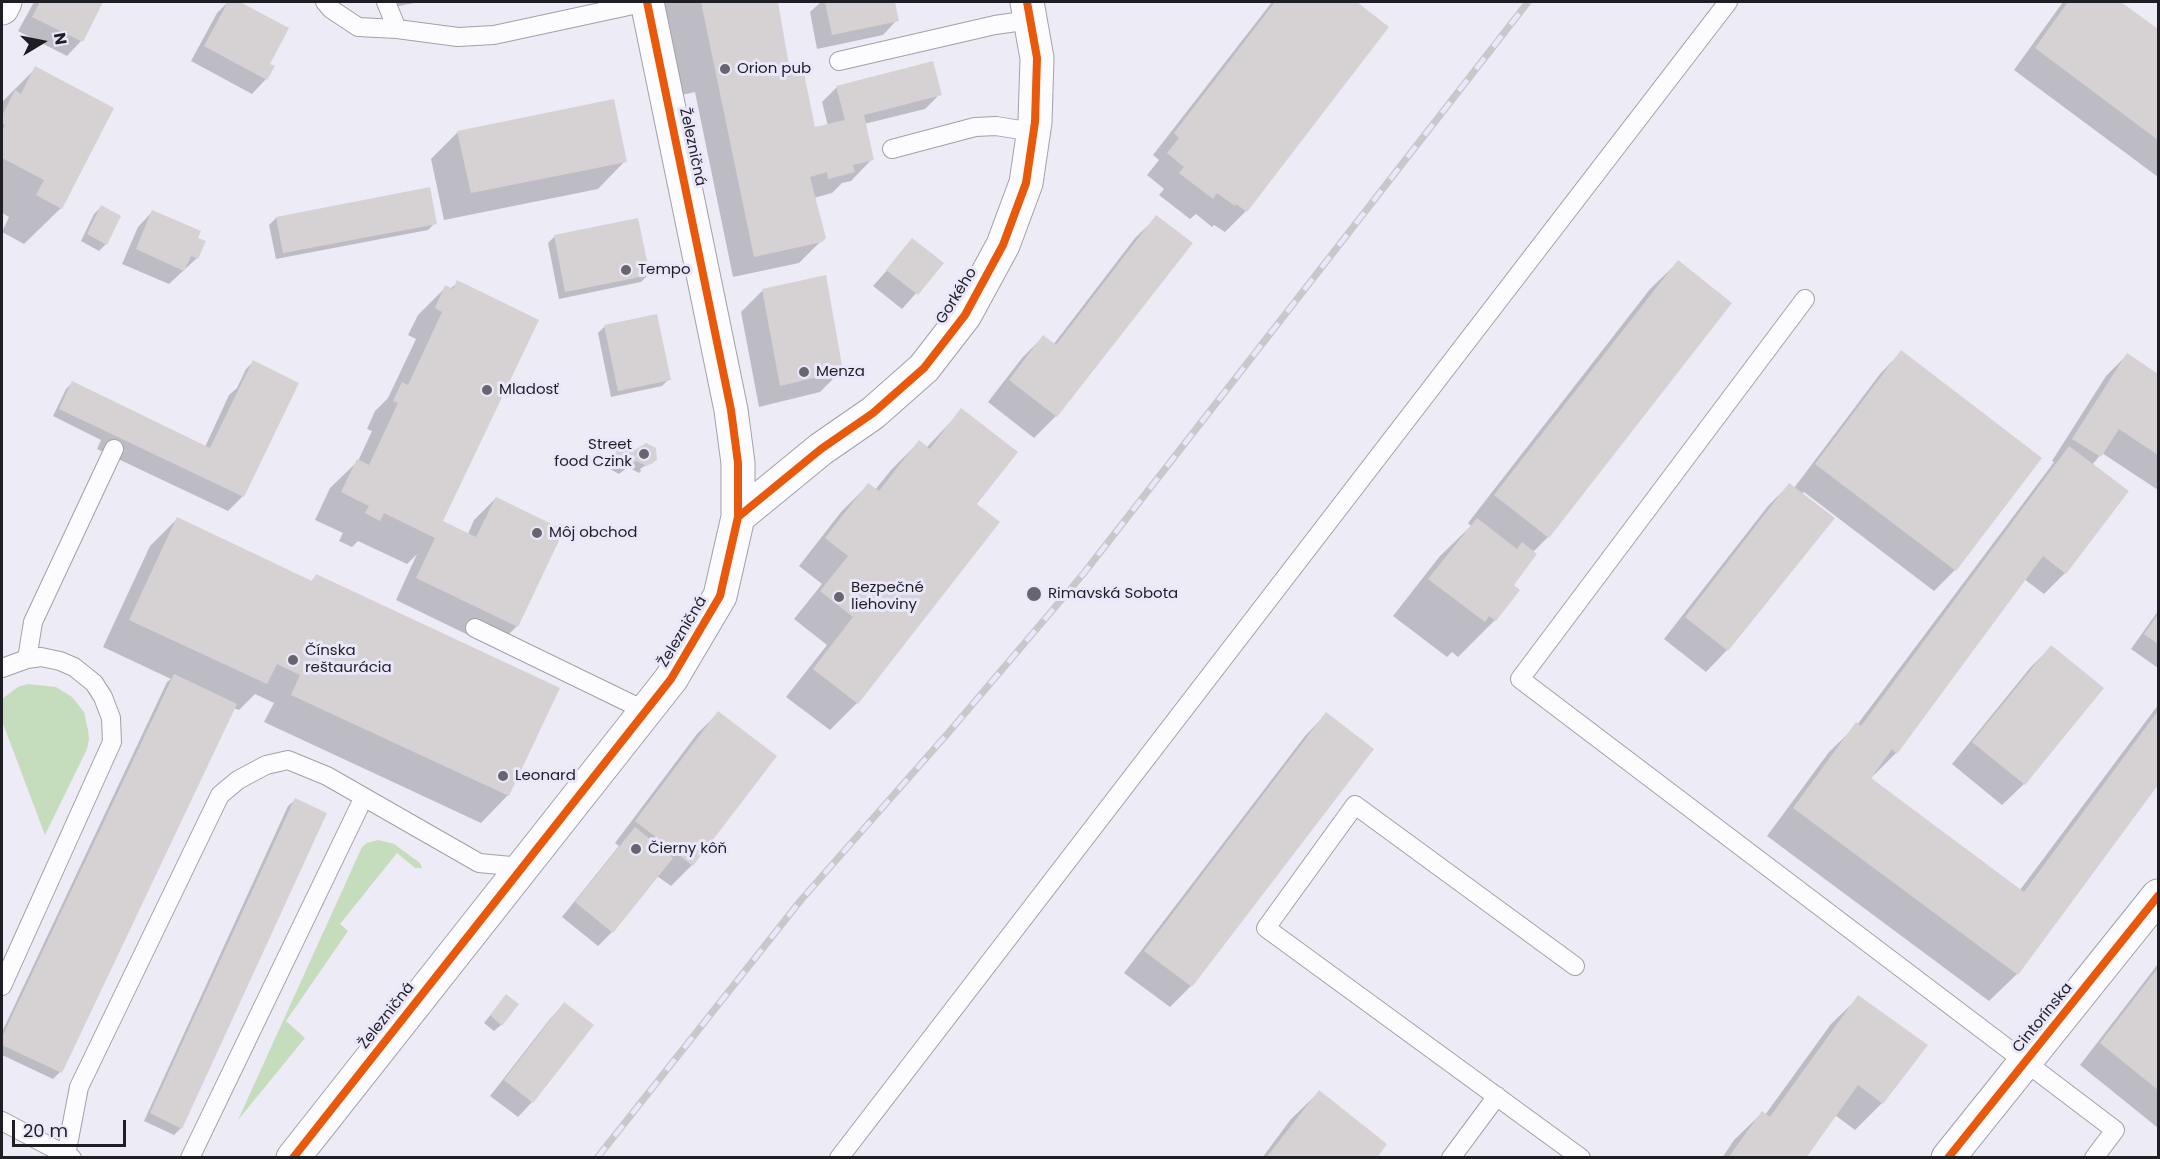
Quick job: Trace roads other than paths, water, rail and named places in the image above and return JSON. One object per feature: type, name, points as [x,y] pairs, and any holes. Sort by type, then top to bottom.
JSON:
[{"type":"street","points":[[2,8],[5,2]]},
{"type":"street","name":"Železničná","points":[[293,1158],[671,679],[720,596],[738,517],[738,463],[731,410],[647,2]]},
{"type":"street","name":"Gorkého","points":[[738,517],[821,449],[873,413],[924,369],[958,324],[1003,245],[1026,183],[1034,132],[1037,58],[1028,11]]},
{"type":"street","name":"Cintorínska","points":[[1948,1158],[2158,896]]},
{"type":"lane","points":[[325,2],[331,9],[358,27],[397,29],[458,38],[494,35],[647,2]]},
{"type":"lane","points":[[386,2],[397,29]]},
{"type":"lane","points":[[839,1158],[1728,2]]},
{"type":"lane","points":[[840,61],[995,25],[1028,11]]},
{"type":"lane","points":[[892,148],[975,128],[996,126],[1034,132]]},
{"type":"lane","points":[[1805,299],[1520,679],[2115,1130],[2094,1158]]},
{"type":"lane","points":[[27,659],[33,622],[114,449]]},
{"type":"lane","points":[[475,628],[646,711]]},
{"type":"lane","points":[[2,668],[27,659],[41,657],[60,660],[84,674],[103,697],[111,718],[112,742],[2,986]]},
{"type":"lane","points":[[2,1121],[69,1156],[79,1087],[220,795],[238,780],[266,765],[288,760],[327,776],[479,863],[522,867]]},
{"type":"lane","points":[[190,1158],[364,797]]},
{"type":"lane","points":[[1575,966],[1355,805],[1266,928],[1581,1158]]},
{"type":"lane","points":[[1451,1158],[1497,1096]]},
{"type":"railway","points":[[597,1158],[801,900],[949,732],[1084,573],[1528,2]]},
{"type":"place","name":"Orion pub","points":[[725,69]]},
{"type":"place","name":"Tempo","points":[[626,270]]},
{"type":"place","name":"Menza","points":[[804,372]]},
{"type":"place","name":"Mladosť","points":[[487,390]]},
{"type":"place","name":"Street food Czink","points":[[644,454]]},
{"type":"place","name":"Môj obchod","points":[[537,533]]},
{"type":"place","name":"Rimavská Sobota","points":[[1034,594]]},
{"type":"place","name":"Bezpečné liehoviny","points":[[839,597]]},
{"type":"place","name":"Čínska reštaurácia","points":[[293,660]]},
{"type":"place","name":"Leonard","points":[[503,776]]},
{"type":"place","name":"Čierny kôň","points":[[636,849]]}]
